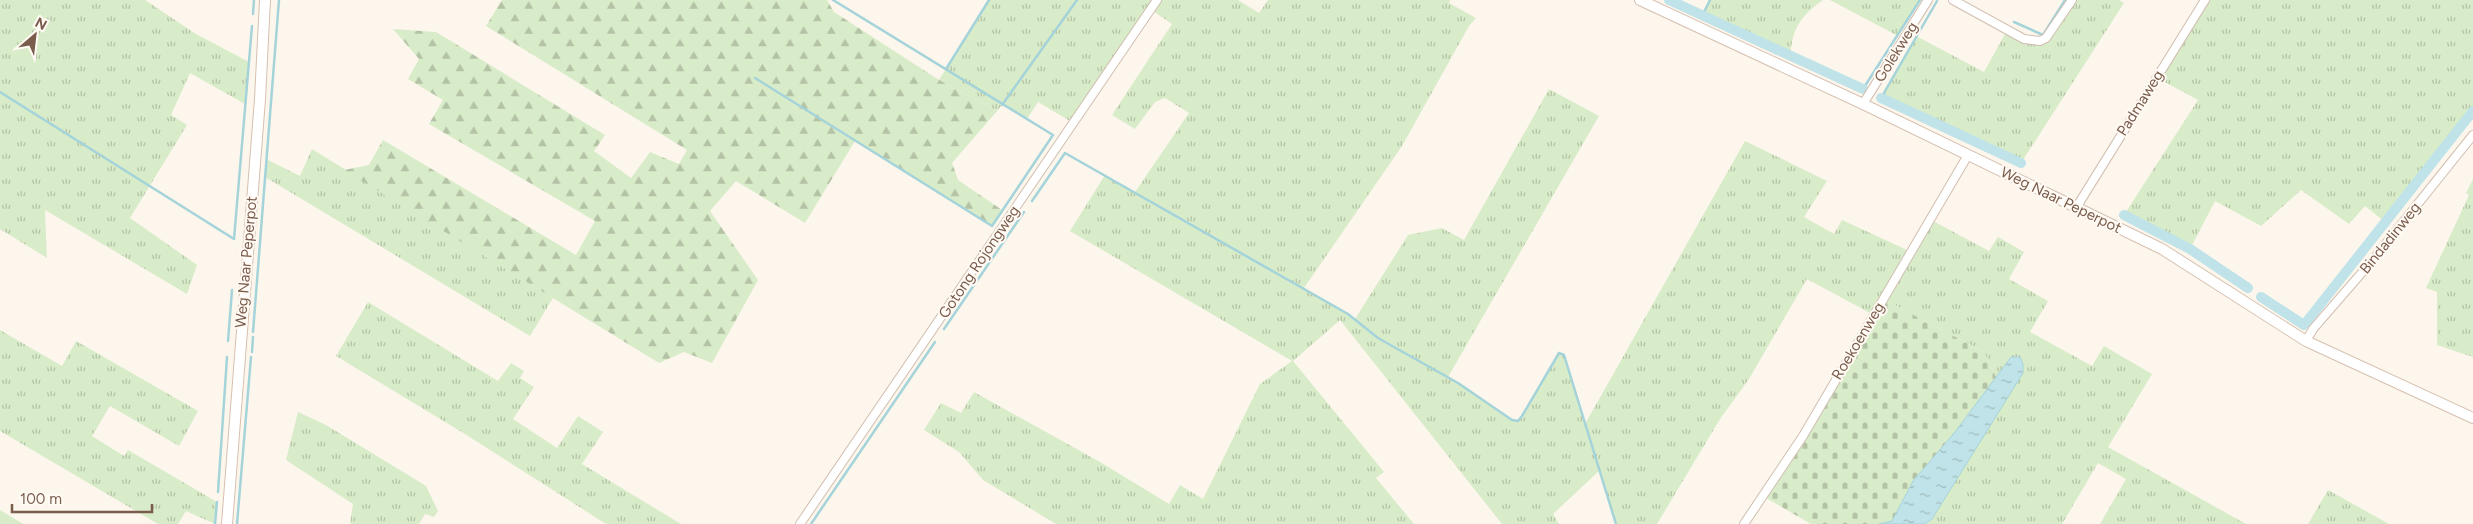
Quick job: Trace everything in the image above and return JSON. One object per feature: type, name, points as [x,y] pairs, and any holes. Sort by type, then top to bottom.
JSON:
[{"type":"street","name":"Weg Naar Peperpot","points":[[227,524],[260,98],[265,0]]},
{"type":"street","name":"Gotong Rojongweg","points":[[800,524],[1157,0]]},
{"type":"street","name":"Weg Naar Peperpot","points":[[1640,0],[1863,104],[2176,258],[2306,341],[2473,418]]},
{"type":"street","name":"Golekweg","points":[[1863,104],[1928,0]]},
{"type":"street","points":[[1953,0],[2024,39],[2033,41],[2046,38],[2072,0]]},
{"type":"street","name":"Padmaweg","points":[[2076,208],[2205,0]]},
{"type":"street","name":"Bindadinweg","points":[[2306,341],[2473,134]]},
{"type":"street","name":"Roekoenweg","points":[[1744,524],[1803,436],[1968,155]]},
{"type":"green space","points":[[0,0],[145,0],[196,34],[249,62],[245,104],[190,73],[171,115],[187,125],[130,218],[197,265],[187,294],[45,210],[47,258],[0,229]]},
{"type":"green space","points":[[502,0],[827,0],[834,12],[939,80],[997,111],[952,163],[958,180],[1002,210],[992,226],[855,141],[805,223],[736,181],[710,211],[758,280],[712,363],[684,352],[659,363],[344,170],[369,165],[383,140],[576,255],[595,221],[429,124],[443,100],[408,79],[419,59],[393,29],[436,32],[605,135],[594,151],[631,178],[650,152],[679,164],[687,150],[486,26]]},
{"type":"green space","points":[[989,0],[1153,0],[1070,121],[1038,102],[1027,119],[1002,105],[997,111],[939,80]]},
{"type":"green space","points":[[1161,0],[1238,0],[1259,13],[1268,0],[1450,0],[1449,3],[1476,18],[1469,26],[1402,146],[1304,288],[1355,319],[1408,235],[1442,228],[1464,240],[1549,89],[1599,116],[1448,377],[1512,420],[1518,421],[1522,416],[1559,353],[1564,355],[1585,424],[1745,141],[1827,181],[1804,217],[1834,234],[1842,220],[1907,250],[1870,313],[1807,279],[1749,379],[1720,419],[1657,524],[1616,524],[1599,471],[1553,514],[1559,524],[1502,524],[1340,320],[1293,361],[1384,472],[1376,478],[1414,524],[1056,524],[983,480],[959,452],[924,430],[941,403],[961,413],[974,392],[1100,462],[1169,504],[1180,485],[1203,499],[1260,384],[1292,361],[1070,231],[1105,175],[1135,192],[1189,113],[1165,98],[1155,102],[1135,129],[1112,115],[1172,24],[1153,11]]},
{"type":"green space","points":[[1710,0],[1823,0],[1799,24],[1793,37],[1790,56],[1702,16]]},
{"type":"green space","points":[[1830,0],[1920,0],[1898,36]]},
{"type":"green space","points":[[2074,0],[2119,0],[2124,3],[2021,163],[1881,98],[1916,36],[1984,72],[2005,34],[2021,42],[2041,43]]},
{"type":"green space","points":[[2209,0],[2473,0],[2473,111],[2385,222],[2365,206],[2349,224],[2301,190],[2261,226],[2215,201],[2190,249],[2124,215],[2198,100],[2159,79]]},
{"type":"green space","points":[[312,149],[553,298],[530,336],[265,177],[266,159],[300,176]]},
{"type":"green space","points":[[2473,179],[2473,357],[2437,345],[2437,292],[2426,288],[2469,195],[2466,193]]},
{"type":"green space","points":[[1933,221],[1989,251],[1998,237],[2024,252],[2009,279],[2048,301],[2030,332],[2092,366],[2104,346],[2152,374],[2108,447],[2246,524],[2100,524],[2126,479],[2098,463],[2062,524],[1925,524],[1932,519],[2022,373],[2011,357],[1996,377],[1984,352],[1887,301]]},
{"type":"green space","points":[[1887,301],[1984,352],[1996,377],[1955,432],[1913,481],[1892,521],[1879,524],[1811,524],[1766,498],[1807,435]]},
{"type":"green space","points":[[368,302],[498,381],[511,363],[524,371],[520,378],[534,387],[513,419],[557,448],[578,416],[603,432],[582,464],[681,524],[606,524],[465,434],[336,356]]},
{"type":"green space","points":[[0,330],[62,366],[76,341],[198,411],[179,446],[110,406],[92,436],[124,456],[128,450],[217,502],[215,524],[186,511],[178,524],[158,524],[0,431]]},
{"type":"green space","points":[[298,412],[326,425],[426,486],[438,511],[434,517],[425,514],[419,524],[350,524],[353,504],[286,460]]},
{"type":"green space","points":[[2328,490],[2389,524],[2308,524]]},
{"type":"green space","points":[[0,510],[23,524],[0,524]]},
{"type":"water","points":[[2011,357],[2020,357],[2023,364],[2023,373],[1932,519],[1925,524],[1879,524],[1892,521],[1913,481],[1955,432]]},
{"type":"waterway","points":[[253,14],[254,0]]},
{"type":"waterway","points":[[253,332],[279,0]]},
{"type":"waterway","points":[[755,78],[992,226],[1053,135],[833,0]]},
{"type":"waterway","points":[[946,69],[989,0]]},
{"type":"waterway","points":[[1002,105],[1077,0]]},
{"type":"waterway","points":[[1669,0],[1863,89]]},
{"type":"waterway","points":[[1702,16],[1710,0]]},
{"type":"waterway","points":[[1863,89],[1920,0]]},
{"type":"waterway","points":[[2014,22],[2043,35],[2065,0]]},
{"type":"waterway","points":[[1881,98],[1937,1]]},
{"type":"waterway","points":[[0,92],[234,239],[252,26]]},
{"type":"waterway","points":[[1881,98],[2021,163]]},
{"type":"waterway","points":[[2261,297],[2304,325],[2473,111]]},
{"type":"waterway","points":[[1032,201],[1065,153],[1348,314],[1378,338],[1458,383],[1512,420],[1518,421],[1559,353],[1564,355],[1616,524]]},
{"type":"waterway","points":[[944,329],[1024,212]]},
{"type":"waterway","points":[[2124,215],[2190,249],[2248,288]]},
{"type":"waterway","points":[[228,341],[232,290]]},
{"type":"waterway","points":[[252,352],[253,337]]},
{"type":"waterway","points":[[811,524],[935,342]]},
{"type":"waterway","points":[[218,492],[227,357]]},
{"type":"waterway","points":[[237,524],[251,357]]},
{"type":"waterway","points":[[215,524],[217,502]]}]
